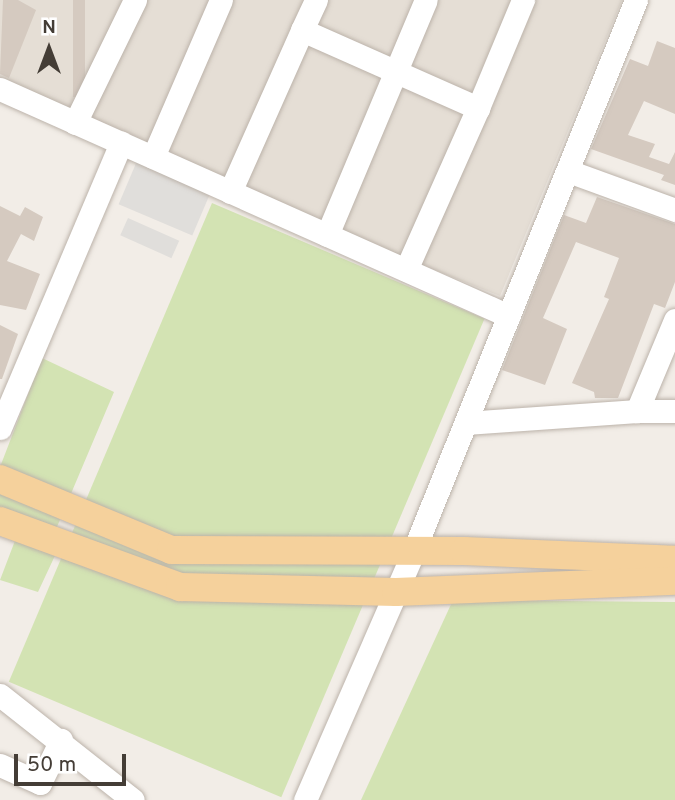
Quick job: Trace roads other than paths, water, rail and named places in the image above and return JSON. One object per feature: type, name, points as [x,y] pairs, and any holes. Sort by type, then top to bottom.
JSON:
[{"type":"main road","points":[[0,479],[172,550],[412,555],[464,551],[675,560]]},
{"type":"main road","points":[[0,521],[180,587],[396,592],[675,581]]},
{"type":"street","points":[[75,123],[135,0]]},
{"type":"street","points":[[153,158],[221,0]]},
{"type":"street","points":[[230,192],[316,0]]},
{"type":"street","points":[[327,235],[426,0]]},
{"type":"street","points":[[406,270],[523,0]]},
{"type":"street","points":[[305,800],[412,555],[636,0]]},
{"type":"street","points":[[302,30],[478,108]]},
{"type":"street","points":[[0,89],[509,316]]},
{"type":"street","points":[[0,428],[121,144]]},
{"type":"street","points":[[568,170],[675,210]]},
{"type":"street","points":[[636,411],[675,320]]},
{"type":"street","points":[[466,423],[636,411],[675,411]]},
{"type":"street","points":[[0,695],[61,740],[133,800]]},
{"type":"street","points":[[0,765],[37,791],[61,740]]}]
